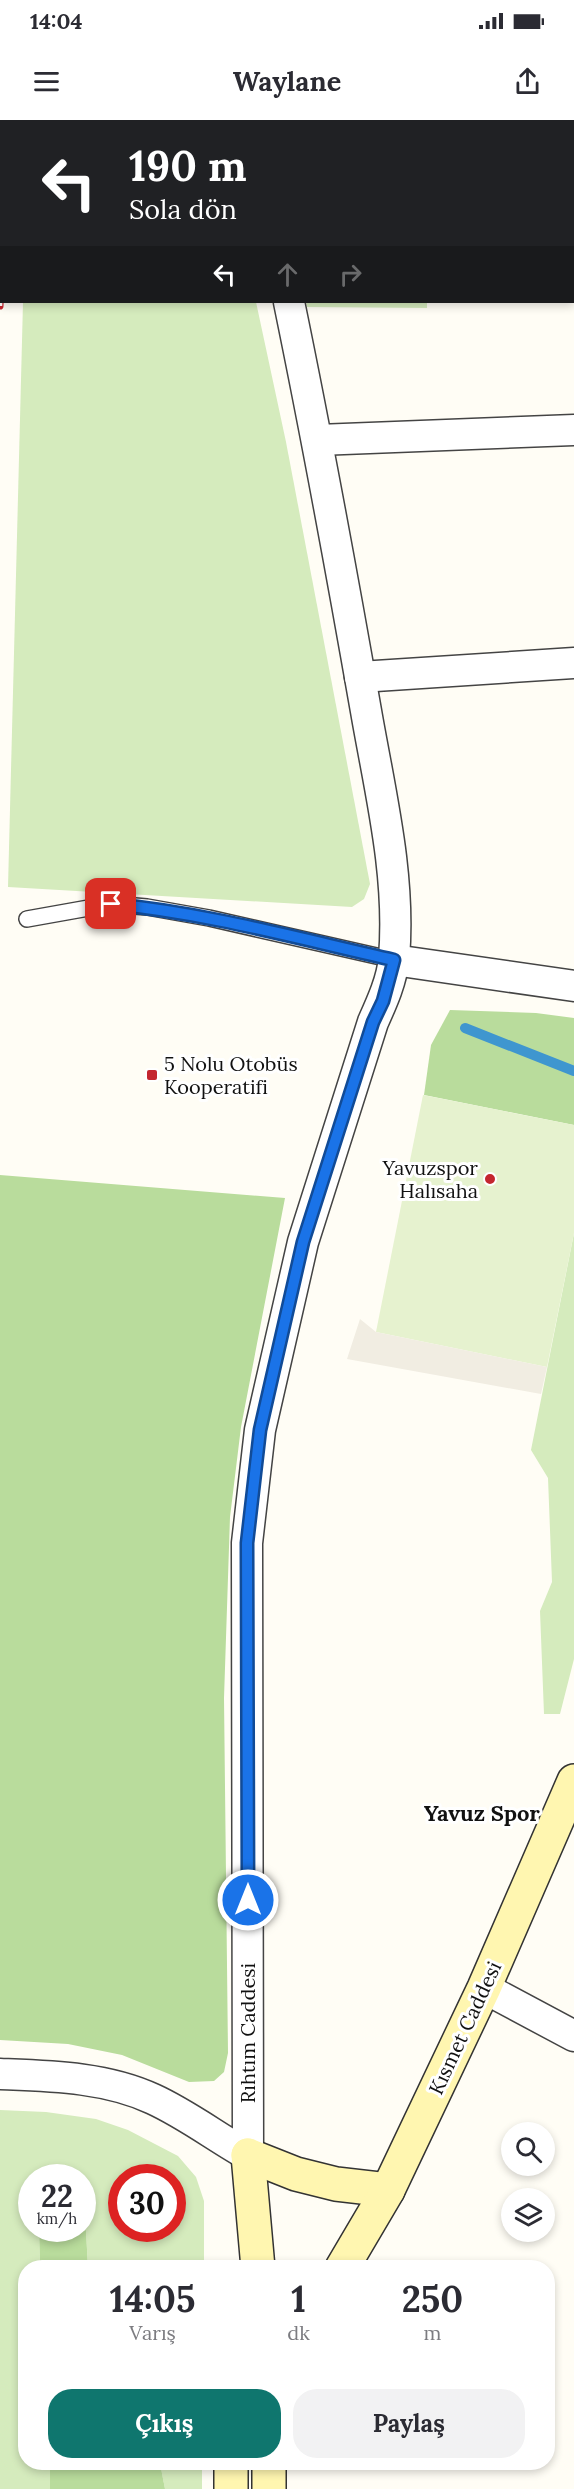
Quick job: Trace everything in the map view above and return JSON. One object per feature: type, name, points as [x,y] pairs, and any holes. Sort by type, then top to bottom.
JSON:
[{"type":"main road","name":"Kısmet Caddesi","points":[[347,2260],[388,2190],[484,1988],[574,1781]]},
{"type":"main road","points":[[248,2155],[296,2174],[336,2184],[388,2190]]},
{"type":"main road","name":"Rıhtım Caddesi","points":[[242,2260],[248,2155]]},
{"type":"main road","name":"Rıhtım Caddesi","points":[[248,2155],[257,2260]]},
{"type":"main road","points":[[231,2470],[231,2489]]},
{"type":"main road","points":[[269,2470],[269,2489]]},
{"type":"street","name":"Rıhtım Caddesi","points":[[248,2155],[247,1543],[252,1488],[260,1430],[303,1242],[373,1022],[383,1001],[394,960],[394,875],[318,440],[289,303]]},
{"type":"street","points":[[318,440],[574,430]]},
{"type":"street","points":[[360,677],[574,663]]},
{"type":"street","points":[[394,960],[574,986]]},
{"type":"street","points":[[484,1988],[574,2036]]},
{"type":"street","points":[[0,2074],[76,2079],[152,2098],[248,2155]]},
{"type":"lane","points":[[27,920],[111,904],[147,907],[208,918],[394,960]]},
{"type":"green space","points":[[23,303],[256,303],[286,442],[370,884],[364,899],[352,907],[8,887]]},
{"type":"green space","points":[[306,303],[427,303],[427,308],[307,307]]},
{"type":"green space","points":[[450,1010],[536,1013],[574,1018],[574,1125],[424,1095],[431,1045]]},
{"type":"green space","name":"Yavuzspor Halısaha","points":[[423,1095],[574,1125],[574,1233],[547,1367],[376,1332]]},
{"type":"green space","points":[[0,1175],[285,1198],[241,1427],[230,1517],[224,1698],[228,2053],[224,2072],[214,2081],[189,2082],[122,2055],[68,2044],[0,2040]]},
{"type":"green space","points":[[574,1233],[574,1659],[560,1714],[544,1714],[540,1611],[552,1582],[548,1478],[531,1450]]},
{"type":"green space","points":[[0,2110],[46,2112],[96,2119],[128,2130],[178,2156],[185,2164],[108,2164],[108,2242],[186,2242],[186,2165],[196,2177],[204,2201],[204,2260],[88,2260],[87,2242],[96,2242],[96,2164],[18,2164],[18,2242],[39,2242],[40,2260],[18,2260],[18,2470],[50,2470],[50,2489],[0,2489]]},
{"type":"green space","points":[[39,2242],[87,2242],[88,2260],[40,2260]]},
{"type":"green space","points":[[50,2470],[161,2470],[165,2489],[50,2489]]},
{"type":"green space","points":[[161,2470],[202,2470],[202,2489],[165,2489]]},
{"type":"shaded area","points":[[360,1319],[376,1332],[547,1367],[541,1394],[347,1359]]},
{"type":"waterway","points":[[465,1028],[574,1071]]},
{"type":"place","name":"5 Nolu Otobüs Kooperatifi","points":[[152,1075]]},
{"type":"place","name":"Yavuzspor Halısaha","points":[[490,1179]]},
{"type":"district","name":"Yavuz Spor","points":[[482,1813]]},
{"type":"route","points":[[111,904],[147,907],[208,918],[394,960],[383,1001],[373,1022],[303,1242],[260,1430],[247,1543],[248,1900]]}]
